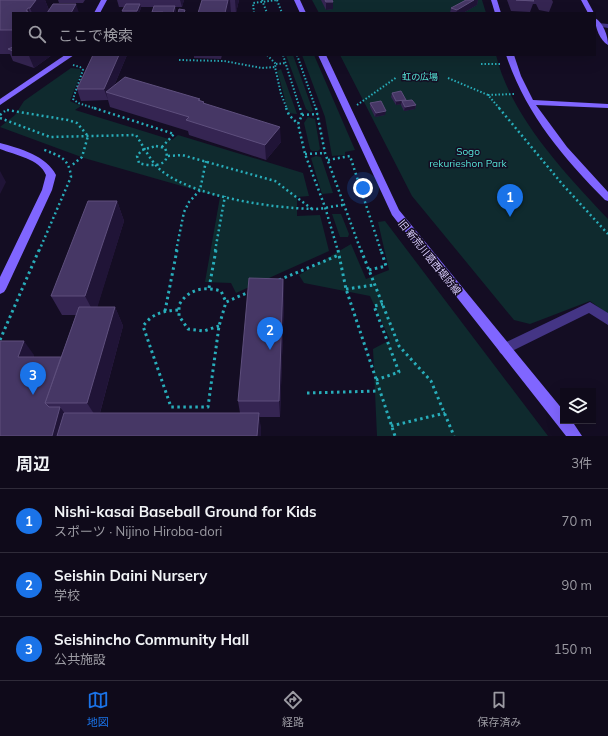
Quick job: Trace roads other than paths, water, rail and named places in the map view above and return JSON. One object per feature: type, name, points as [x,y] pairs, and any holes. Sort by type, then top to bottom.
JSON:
[{"type":"street","points":[[98,12],[104,0]]},
{"type":"street","points":[[297,0],[303,12]]},
{"type":"street","points":[[494,0],[498,12]]},
{"type":"street","points":[[584,0],[590,12]]},
{"type":"street","points":[[597,23],[608,26]]},
{"type":"street","points":[[597,23],[608,43]]},
{"type":"street","points":[[0,103],[69,56]]},
{"type":"street","name":"旧 新荒川葛西堤防線","points":[[322,56],[395,212],[575,436]]},
{"type":"street","points":[[510,56],[520,81],[531,102],[562,148],[608,198]]},
{"type":"street","points":[[531,102],[608,106]]},
{"type":"street","points":[[0,146],[44,164],[49,169],[51,176],[47,190],[0,289]]},
{"type":"street","points":[[504,349],[590,307],[608,320]]},
{"type":"place","name":"Nishi-kasai Baseball Ground for Kids","points":[[510,217]]},
{"type":"place","name":"Seishin Daini Nursery","points":[[270,350]]},
{"type":"place","name":"Seishincho Community Hall","points":[[33,395]]},
{"type":"park label","name":"虹の広場","points":[[420,77]]},
{"type":"park label","name":"Sogo rekurieshon Park","points":[[468,156]]}]
